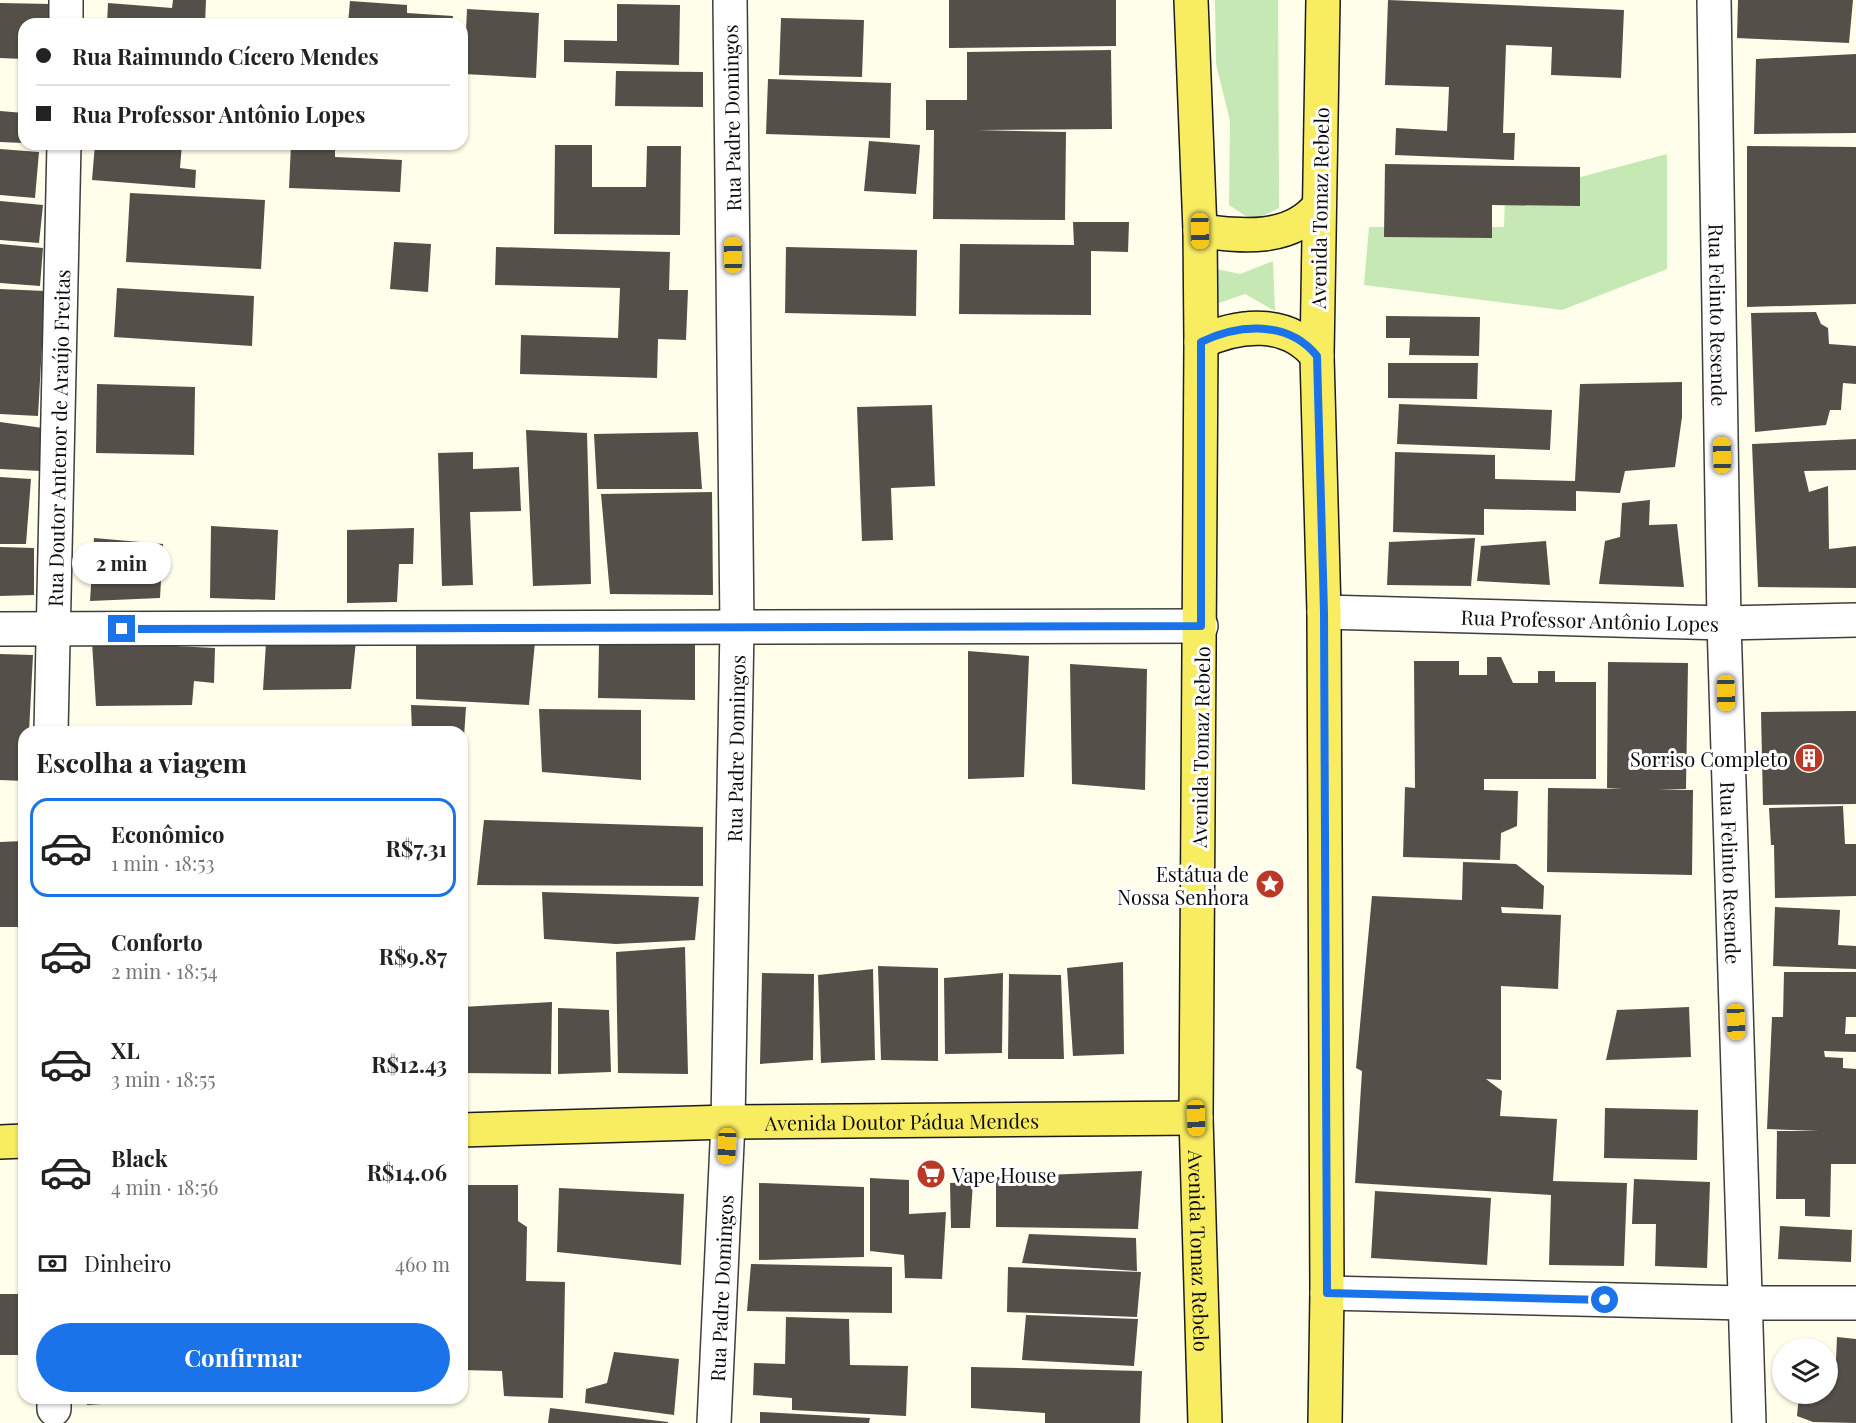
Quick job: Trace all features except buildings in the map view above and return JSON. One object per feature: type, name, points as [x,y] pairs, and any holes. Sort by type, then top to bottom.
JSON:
[{"type":"main road","name":"Avenida Tomaz Rebelo","points":[[1191,0],[1200,231],[1201,626],[1196,1118],[1205,1423]]},
{"type":"main road","name":"Avenida Tomaz Rebelo","points":[[1323,0],[1317,356],[1324,612],[1327,1293],[1325,1423]]},
{"type":"main road","points":[[1200,231],[1250,235],[1274,232],[1292,228],[1308,220],[1319,206]]},
{"type":"main road","points":[[1201,342],[1225,330],[1248,327],[1266,328],[1308,344],[1317,356]]},
{"type":"main road","name":"Avenida Doutor Pádua Mendes","points":[[468,1130],[728,1122],[1196,1118]]},
{"type":"main road","points":[[0,1142],[18,1141]]},
{"type":"street","points":[[66,0],[66,18]]},
{"type":"street","name":"Rua Padre Domingos","points":[[714,1423],[728,1122],[737,627],[730,0]]},
{"type":"street","name":"Rua Felinto Resende","points":[[1714,0],[1724,623],[1749,1423]]},
{"type":"street","name":"Rua Doutor Antenor de Araújo Freitas","points":[[51,726],[51,629],[61,334],[64,150]]},
{"type":"street","name":"Rua Professor Antônio Lopes","points":[[1324,612],[1724,623],[1856,620]]},
{"type":"street","points":[[0,629],[1201,626]]},
{"type":"street","points":[[1327,1293],[1744,1303],[1856,1303]]},
{"type":"green space","points":[[1215,0],[1278,0],[1279,208],[1253,221],[1229,205],[1230,121],[1216,64]]},
{"type":"green space","points":[[1667,154],[1667,269],[1562,310],[1364,285],[1369,227],[1504,227],[1505,197]]},
{"type":"green space","points":[[1273,261],[1275,311],[1245,294],[1207,307],[1207,267],[1240,274]]},
{"type":"place","name":"Sorriso Completo","points":[[1809,758]]},
{"type":"place","name":"Estátua de Nossa Senhora","points":[[1270,884]]},
{"type":"place","name":"Vape House","points":[[931,1174]]},
{"type":"route","points":[[122,629],[1201,626],[1201,342],[1225,330],[1248,327],[1266,328],[1308,344],[1317,356],[1324,612],[1327,1293],[1605,1300]]}]
